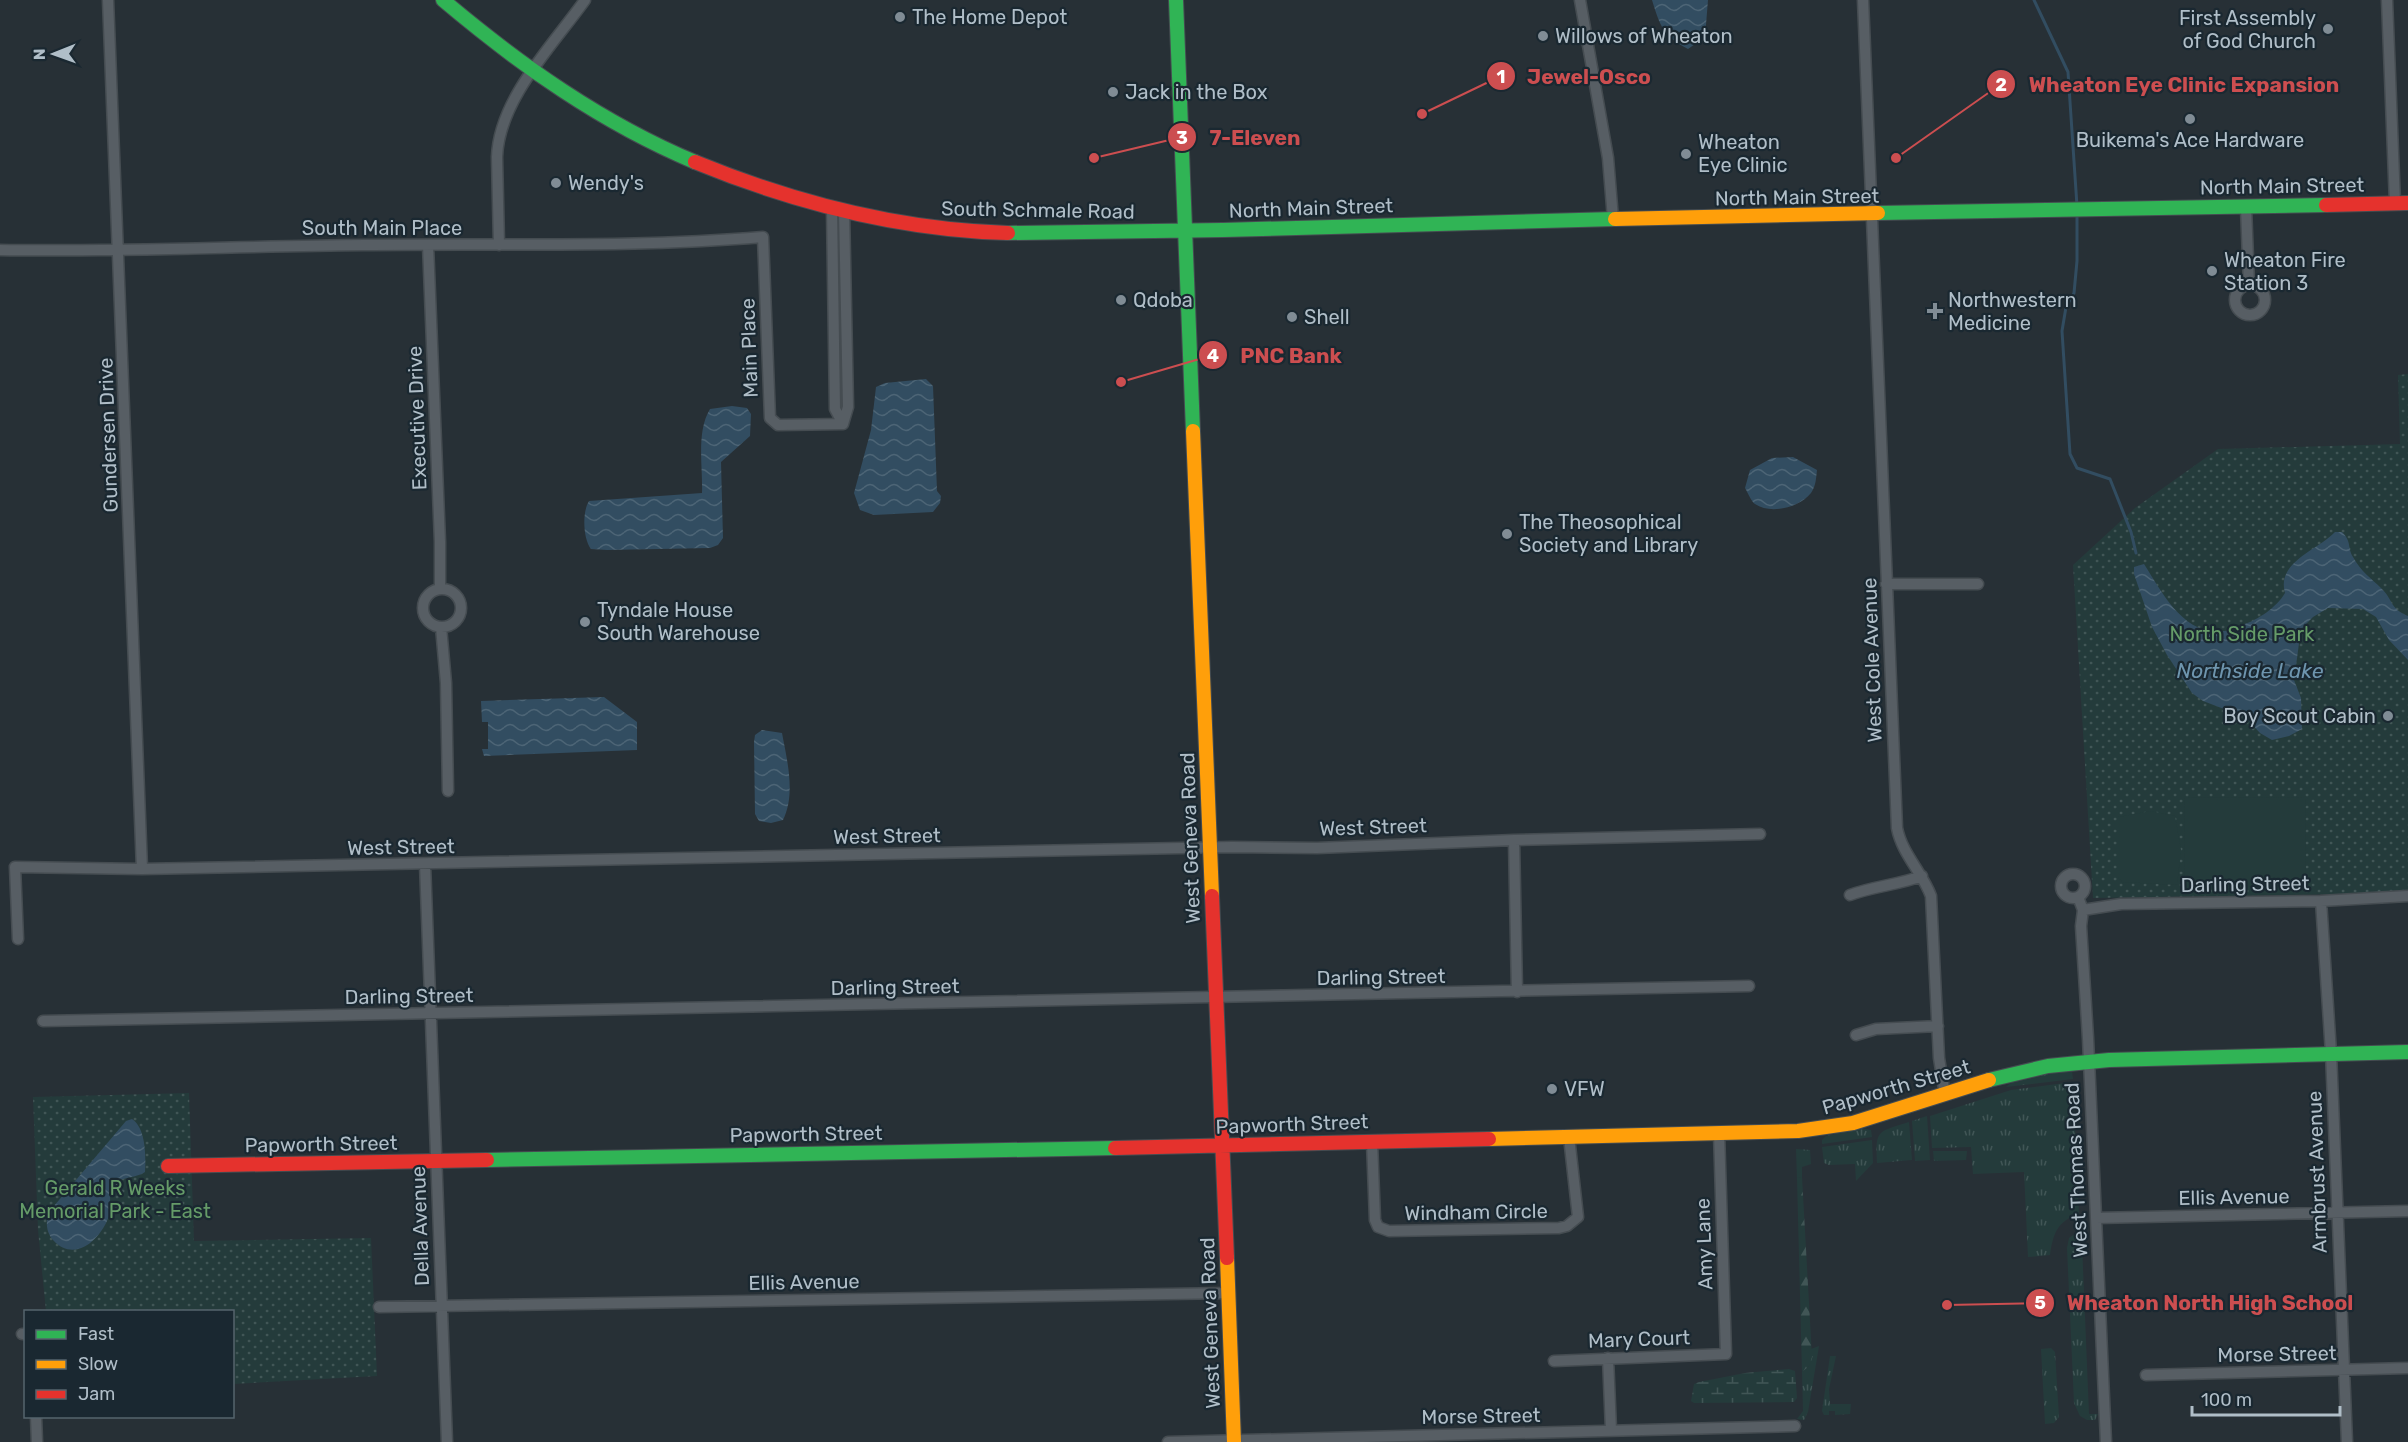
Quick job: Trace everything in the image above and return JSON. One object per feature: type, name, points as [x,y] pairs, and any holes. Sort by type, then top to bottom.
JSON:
[{"type":"street","name":"Gundersen Drive","points":[[108,0],[142,869]]},
{"type":"street","name":"South Schmale Road","points":[[444,0],[533,71],[598,113],[662,147],[742,180],[838,210],[932,228],[1026,234],[1186,232]]},
{"type":"street","points":[[500,245],[498,137],[507,113],[533,71],[585,0]]},
{"type":"street","name":"West Geneva Road","points":[[1176,0],[1234,1441]]},
{"type":"street","points":[[1580,0],[1608,158],[1612,219]]},
{"type":"street","name":"West Cole Avenue","points":[[1863,0],[1897,828],[1902,846],[1922,876],[1931,896],[1939,1058],[1945,1095]]},
{"type":"street","points":[[2387,0],[2401,203]]},
{"type":"street","name":"North Main Street","points":[[1186,232],[1612,219],[2401,203]]},
{"type":"street","points":[[2246,207],[2249,285]]},
{"type":"street","name":"Main Place","points":[[764,237],[770,418],[778,425],[843,424],[835,409],[838,210]]},
{"type":"street","name":"South Main Place","points":[[0,250],[91,251],[500,245],[764,237]]},
{"type":"street","name":"Executive Drive","points":[[428,245],[441,551],[440,589]]},
{"type":"street","points":[[1887,584],[1978,584]]},
{"type":"street","points":[[440,589],[457,596],[461,608],[457,620],[441,627],[429,622],[423,611],[423,605],[429,594],[440,589]]},
{"type":"street","points":[[441,627],[446,683],[448,790]]},
{"type":"street","name":"West Street","points":[[18,939],[15,867],[142,869],[1210,848],[1317,848],[1760,834]]},
{"type":"street","points":[[1514,840],[1517,992]]},
{"type":"street","name":"Della Avenue","points":[[425,864],[447,1442]]},
{"type":"street","points":[[1850,895],[1922,876]]},
{"type":"street","name":"Darling Street","points":[[2083,910],[2121,904],[2321,901],[2389,895],[2408,896]]},
{"type":"street","name":"West Thomas Road","points":[[2078,897],[2083,910],[2080,926],[2089,1062],[2106,1442]]},
{"type":"street","name":"Armbrust Avenue","points":[[2321,901],[2331,1053],[2347,1442]]},
{"type":"street","name":"Darling Street","points":[[42,1021],[1216,999],[1749,986]]},
{"type":"street","points":[[1856,1035],[1876,1029],[1938,1026]]},
{"type":"street","name":"Papworth Street","points":[[168,1166],[1222,1146],[1820,1129],[1869,1119],[2048,1065],[2408,1052]]},
{"type":"street","name":"Amy Lane","points":[[1719,1133],[1726,1354]]},
{"type":"street","name":"Windham Circle","points":[[1372,1142],[1375,1220],[1378,1227],[1389,1231],[1524,1229],[1559,1228],[1567,1226],[1578,1216],[1569,1137]]},
{"type":"street","name":"Ellis Avenue","points":[[2096,1218],[2408,1210]]},
{"type":"street","name":"Ellis Avenue","points":[[379,1307],[1228,1293]]},
{"type":"street","name":"Mary Court","points":[[1554,1360],[1726,1354]]},
{"type":"street","points":[[1608,1358],[1611,1430]]},
{"type":"street","name":"Morse Street","points":[[2146,1375],[2408,1368]]},
{"type":"street","points":[[36,1418],[37,1442]]},
{"type":"street","name":"Morse Street","points":[[1168,1442],[1795,1426]]},
{"type":"green space","name":"North Side Park","points":[[2408,374],[2408,893],[2093,898],[2073,565],[2135,508],[2218,449],[2400,444],[2398,375]]},
{"type":"green space","points":[[2305,797],[2306,886],[2185,887],[2184,798]]},
{"type":"green space","points":[[2151,811],[2175,816],[2181,850],[2177,885],[2122,882],[2118,877],[2118,817]]},
{"type":"green space","points":[[2062,1071],[2072,1072],[2073,1079],[2006,1087],[2014,1080]]},
{"type":"green space","points":[[2073,1082],[2079,1214],[2066,1220],[2057,1229],[2050,1255],[2028,1257],[2024,1172],[1973,1174],[1971,1147],[1932,1148],[1930,1116],[2011,1090]]},
{"type":"green space","name":"Gerald R Weeks Memorial Park - East","points":[[189,1093],[194,1241],[371,1238],[377,1376],[234,1384],[234,1310],[46,1310],[38,1230],[33,1097]]},
{"type":"green space","points":[[1927,1116],[1930,1160],[1915,1161],[1912,1121]]},
{"type":"green space","points":[[1909,1122],[1912,1160],[1877,1163],[1877,1144],[1881,1134],[1885,1130]]},
{"type":"green space","points":[[1861,1128],[1871,1130],[1872,1137],[1822,1144],[1826,1136]]},
{"type":"green space","points":[[1872,1140],[1873,1163],[1856,1181],[1855,1164],[1829,1165],[1824,1163],[1822,1147]]},
{"type":"green space","points":[[1796,1149],[1810,1150],[1811,1164],[1802,1167],[1802,1177],[1797,1178]]},
{"type":"green space","points":[[1933,1151],[1967,1151],[1966,1160],[1934,1161]]},
{"type":"green space","points":[[1802,1177],[1812,1357],[1809,1366],[1802,1372],[1797,1178]]},
{"type":"green space","points":[[2079,1231],[2086,1233],[2088,1238],[2082,1244],[2089,1414],[2098,1414],[2095,1420],[2087,1420],[2080,1416],[2074,1403],[2067,1248],[2069,1238]]},
{"type":"green space","points":[[1819,1346],[1808,1412],[1804,1420],[1797,1419],[1803,1411],[1802,1372],[1809,1366],[1811,1349]]},
{"type":"green space","points":[[2051,1348],[2055,1352],[2059,1417],[2054,1423],[2045,1424],[2041,1349]]},
{"type":"green space","points":[[1830,1356],[1836,1356],[1829,1389],[1830,1404],[1851,1404],[1850,1414],[1835,1415],[1835,1411],[1829,1411],[1829,1415],[1824,1415],[1822,1411]]},
{"type":"green space","points":[[1789,1369],[1795,1371],[1797,1398],[1794,1402],[1694,1403],[1691,1401],[1694,1384],[1699,1382],[1745,1373]]},
{"type":"water","points":[[1652,0],[1708,0],[1705,37],[1688,49],[1673,40],[1657,17]]},
{"type":"water","points":[[926,379],[933,386],[937,491],[941,496],[940,503],[933,512],[874,515],[860,510],[854,493],[871,430],[876,387],[885,383]]},
{"type":"water","points":[[732,406],[747,408],[751,414],[750,436],[721,462],[723,538],[718,545],[710,548],[591,549],[586,539],[584,525],[589,501],[702,493],[701,450],[706,418],[710,409]]},
{"type":"water","points":[[1793,457],[1817,470],[1815,485],[1811,493],[1800,502],[1785,508],[1769,509],[1755,504],[1745,488],[1750,470],[1772,458]]},
{"type":"water","name":"Northside Lake","points":[[2335,532],[2342,532],[2360,567],[2386,593],[2395,607],[2408,616],[2408,660],[2389,640],[2376,617],[2363,609],[2328,608],[2306,624],[2300,636],[2294,680],[2301,698],[2302,729],[2289,736],[2272,740],[2260,733],[2245,717],[2203,701],[2192,693],[2152,627],[2134,574],[2134,567],[2144,564],[2167,599],[2186,620],[2210,631],[2226,631],[2254,620],[2272,608],[2285,593],[2284,582],[2292,565]]},
{"type":"water","points":[[604,697],[637,722],[637,750],[484,756],[482,749],[488,749],[488,722],[482,722],[481,701]]},
{"type":"water","points":[[762,730],[782,733],[789,777],[787,810],[783,820],[771,823],[759,821],[755,814],[754,742],[755,735]]},
{"type":"water","points":[[132,1119],[137,1123],[143,1136],[145,1172],[114,1184],[110,1194],[109,1216],[94,1240],[78,1249],[70,1250],[61,1247],[49,1234],[48,1213],[126,1121]]},
{"type":"waterway","points":[[2034,0],[2068,72],[2077,206]]},
{"type":"waterway","points":[[2077,216],[2074,293],[2066,307],[2062,331],[2070,454],[2077,468],[2110,479],[2131,532],[2136,553]]},
{"type":"traffic: fast","points":[[443,0],[532,70],[563,91],[627,129],[695,162]]},
{"type":"traffic: fast","points":[[1176,0],[1193,431]]},
{"type":"traffic: fast","points":[[1878,213],[2326,205]]},
{"type":"traffic: fast","points":[[1008,233],[1223,230],[1615,219]]},
{"type":"traffic: fast","points":[[1989,1080],[2048,1066],[2109,1060],[2408,1052]]},
{"type":"traffic: fast","points":[[487,1160],[1115,1148]]},
{"type":"traffic: slow","points":[[1615,219],[1878,213]]},
{"type":"traffic: slow","points":[[1193,431],[1212,896]]},
{"type":"traffic: slow","points":[[1489,1139],[1798,1131],[1853,1123],[1989,1080]]},
{"type":"traffic: slow","points":[[1227,1258],[1234,1442]]},
{"type":"traffic: jam","points":[[695,162],[771,190],[849,212],[928,226],[1008,233]]},
{"type":"traffic: jam","points":[[2326,205],[2408,203]]},
{"type":"traffic: jam","points":[[1212,896],[1227,1258]]},
{"type":"traffic: jam","points":[[1115,1148],[1489,1139]]},
{"type":"traffic: jam","points":[[168,1166],[487,1160]]},
{"type":"place","name":"The Home Depot","points":[[900,17]]},
{"type":"place","name":"First Assembly of God Church","points":[[2328,29]]},
{"type":"place","name":"Willows of Wheaton","points":[[1543,36]]},
{"type":"place","name":"Jack in the Box","points":[[1113,92]]},
{"type":"place","name":"Jewel-Osco","points":[[1422,114]]},
{"type":"place","name":"Buikema's Ace Hardware","points":[[2190,119]]},
{"type":"place","name":"Wheaton Eye Clinic","points":[[1686,154]]},
{"type":"place","name":"7-Eleven","points":[[1094,158]]},
{"type":"place","name":"Wheaton Eye Clinic Expansion","points":[[1896,158]]},
{"type":"place","name":"Wendy's","points":[[556,183]]},
{"type":"place","name":"Wheaton Fire Station 3","points":[[2212,271]]},
{"type":"place","name":"Qdoba","points":[[1121,300]]},
{"type":"place","name":"Northwestern Medicine","points":[[1935,311]]},
{"type":"place","name":"Shell","points":[[1292,317]]},
{"type":"place","name":"PNC Bank","points":[[1121,382]]},
{"type":"place","name":"The Theosophical Society and Library","points":[[1507,534]]},
{"type":"place","name":"Tyndale House South Warehouse","points":[[585,622]]},
{"type":"place","name":"Boy Scout Cabin","points":[[2388,716]]},
{"type":"place","name":"VFW","points":[[1552,1089]]},
{"type":"place","name":"Wheaton North High School","points":[[1947,1305]]}]
